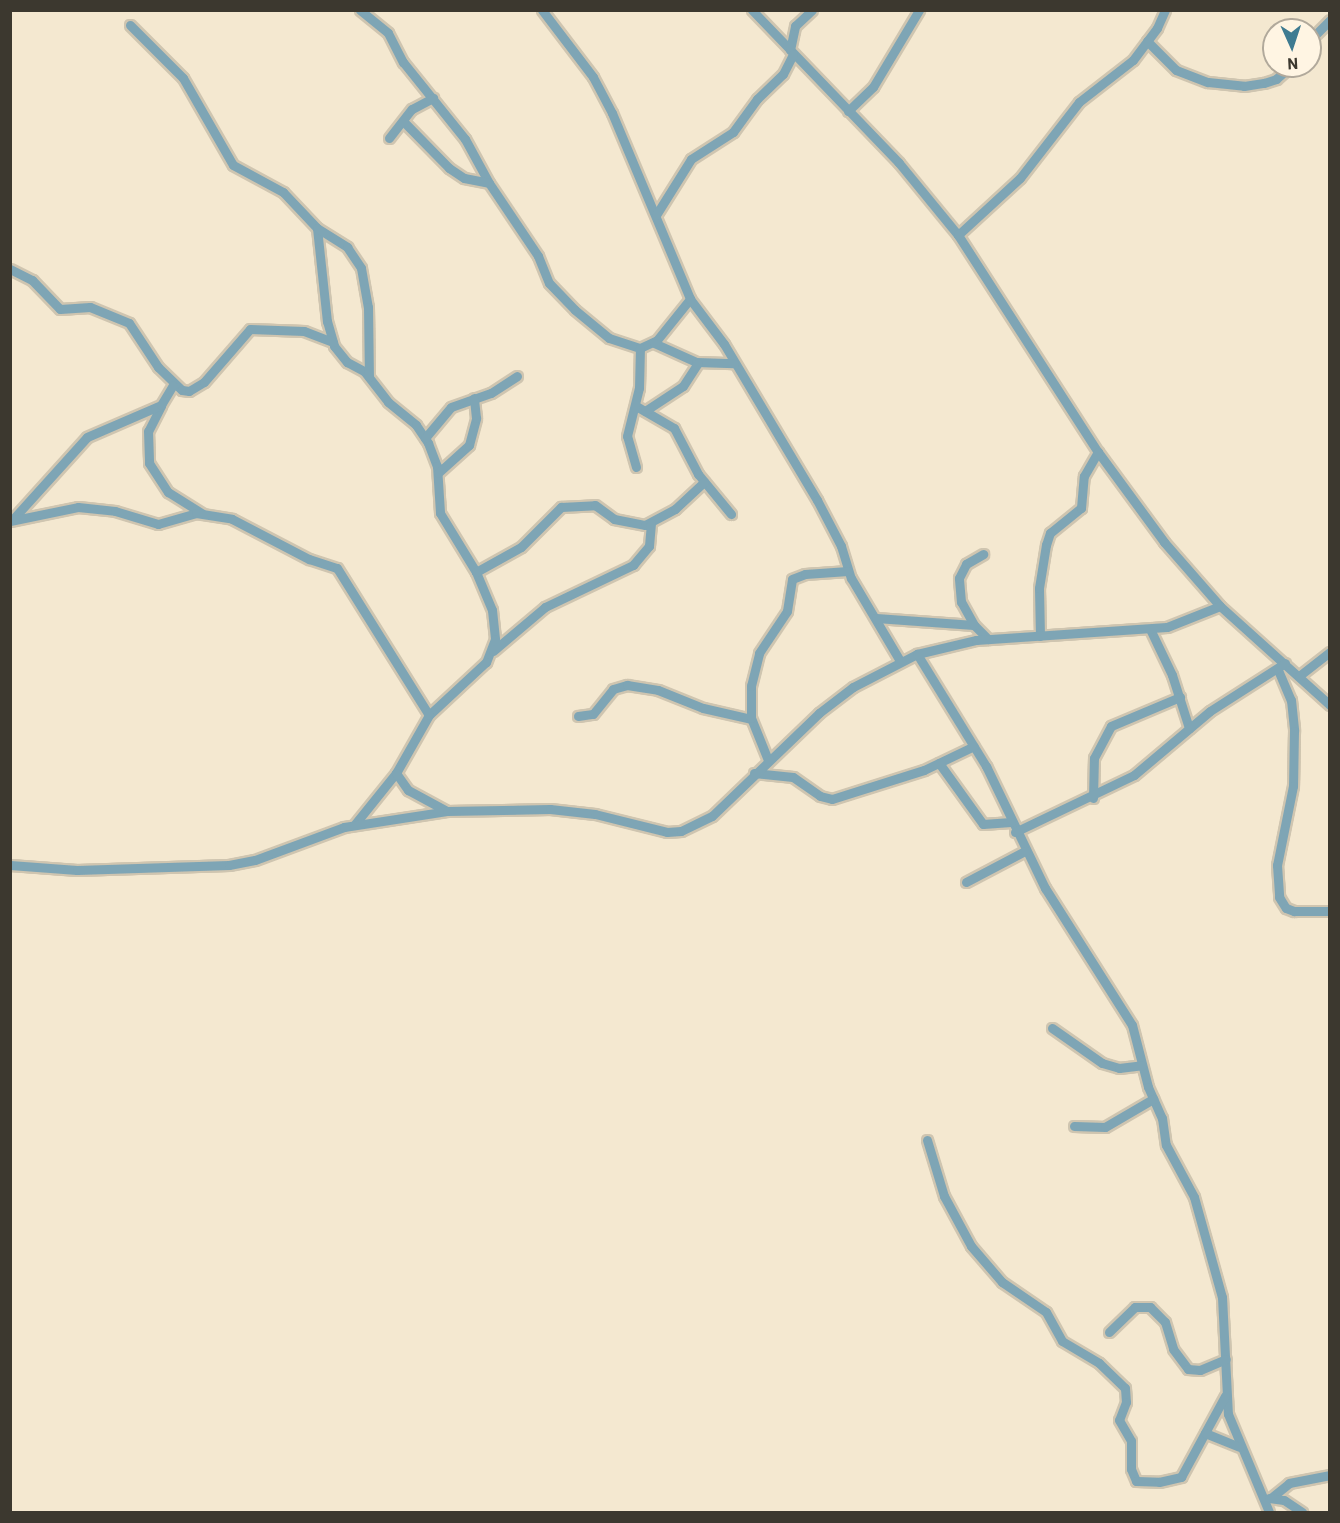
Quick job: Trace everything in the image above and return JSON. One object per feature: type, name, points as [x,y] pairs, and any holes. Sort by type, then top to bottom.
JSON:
[{"type":"street","points":[[360,10],[384,28],[403,62],[465,139],[489,183],[531,245],[558,295],[609,338],[640,348],[654,343],[690,298]]},
{"type":"street","points":[[542,10],[592,77],[656,216],[690,298],[734,363],[830,524],[848,571],[900,661]]},
{"type":"street","points":[[752,10],[899,163],[958,235],[1098,452],[1164,542],[1220,606],[1282,666],[1299,676],[1329,705]]},
{"type":"street","points":[[656,216],[691,159],[733,132],[757,99],[783,74],[792,52],[795,26],[812,10]]},
{"type":"street","points":[[848,111],[873,87],[919,10]]},
{"type":"street","points":[[958,235],[1020,178],[1079,102],[1133,60],[1165,10]]},
{"type":"street","points":[[130,25],[183,78],[233,165],[283,192],[317,228],[347,247],[361,268],[368,307],[369,377]]},
{"type":"street","points":[[1147,41],[1176,70],[1208,82],[1244,86],[1264,83],[1272,78]]},
{"type":"street","points":[[389,138],[412,110],[433,98]]},
{"type":"street","points":[[403,121],[458,174],[489,183]]},
{"type":"street","points":[[317,228],[333,342],[341,356],[369,377],[388,402],[416,425],[425,438],[438,473],[440,513],[476,572],[492,610],[492,652]]},
{"type":"street","points":[[10,269],[32,280],[60,309],[90,307],[129,323],[174,385],[182,390],[198,387],[250,329],[304,331],[333,342]]},
{"type":"street","points":[[654,343],[698,363],[734,363]]},
{"type":"street","points":[[636,467],[627,436],[641,408],[640,348]]},
{"type":"street","points":[[641,408],[683,386],[698,363]]},
{"type":"street","points":[[425,438],[442,414],[498,389],[517,375]]},
{"type":"street","points":[[174,385],[148,431],[149,463],[168,492],[202,513],[232,519],[309,559],[337,568],[429,715]]},
{"type":"street","points":[[438,473],[469,445],[476,418],[474,398]]},
{"type":"street","points":[[161,405],[87,438],[10,521],[78,507],[115,512],[158,524],[202,513]]},
{"type":"street","points":[[641,408],[674,428],[704,483],[731,514]]},
{"type":"street","points":[[1040,636],[1039,588],[1046,544],[1057,526],[1082,508],[1084,476],[1098,452]]},
{"type":"street","points":[[476,572],[521,546],[568,505],[595,506],[627,524],[651,523],[675,509],[704,483]]},
{"type":"street","points":[[355,824],[396,773],[429,715],[448,694],[479,671],[492,652],[545,607],[633,565],[649,546],[651,523]]},
{"type":"street","points":[[983,554],[966,564],[959,578],[961,602],[974,625],[987,639]]},
{"type":"street","points":[[768,760],[751,719],[753,669],[787,611],[790,581],[805,574],[848,571]]},
{"type":"street","points":[[10,865],[77,870],[229,865],[355,824],[447,811],[550,809],[595,814],[667,832],[681,831],[712,816],[768,760],[853,687],[900,661],[917,654],[987,639],[1150,629],[1184,622],[1220,606]]},
{"type":"street","points":[[876,618],[974,625]]},
{"type":"street","points":[[1150,629],[1180,697],[1189,728]]},
{"type":"street","points":[[1299,676],[1329,652]]},
{"type":"street","points":[[917,654],[974,746],[1025,851],[1132,1025],[1168,1152],[1194,1197],[1222,1297],[1226,1394],[1239,1447],[1268,1499],[1269,1512]]},
{"type":"street","points":[[1015,832],[1093,798],[1150,764],[1189,728],[1282,666]]},
{"type":"street","points":[[1282,666],[1291,700],[1294,731],[1293,786],[1277,865],[1279,897],[1286,908],[1294,911],[1329,911]]},
{"type":"street","points":[[578,716],[597,712],[613,689],[627,685],[658,690],[703,708],[751,719]]},
{"type":"street","points":[[1093,798],[1094,758],[1111,726],[1180,697]]},
{"type":"street","points":[[754,773],[793,777],[829,799],[866,791],[939,763],[974,746]]},
{"type":"street","points":[[939,763],[983,824],[1011,822]]},
{"type":"street","points":[[396,773],[408,790],[447,811]]},
{"type":"street","points":[[966,882],[1025,851]]},
{"type":"street","points":[[1052,1028],[1102,1064],[1119,1068],[1142,1065]]},
{"type":"street","points":[[1074,1126],[1105,1127],[1153,1099]]},
{"type":"street","points":[[927,1140],[944,1196],[970,1246],[1002,1282],[1046,1312],[1062,1341],[1099,1363],[1125,1388],[1126,1402],[1119,1420],[1131,1441],[1131,1469],[1136,1481],[1155,1483],[1181,1477],[1226,1394]]},
{"type":"street","points":[[1109,1332],[1135,1307],[1150,1307],[1165,1322],[1173,1349],[1188,1369],[1200,1370],[1226,1359]]},
{"type":"street","points":[[1205,1433],[1239,1447]]},
{"type":"street","points":[[1268,1499],[1289,1483],[1329,1475]]},
{"type":"street","points":[[1268,1499],[1302,1512]]}]
